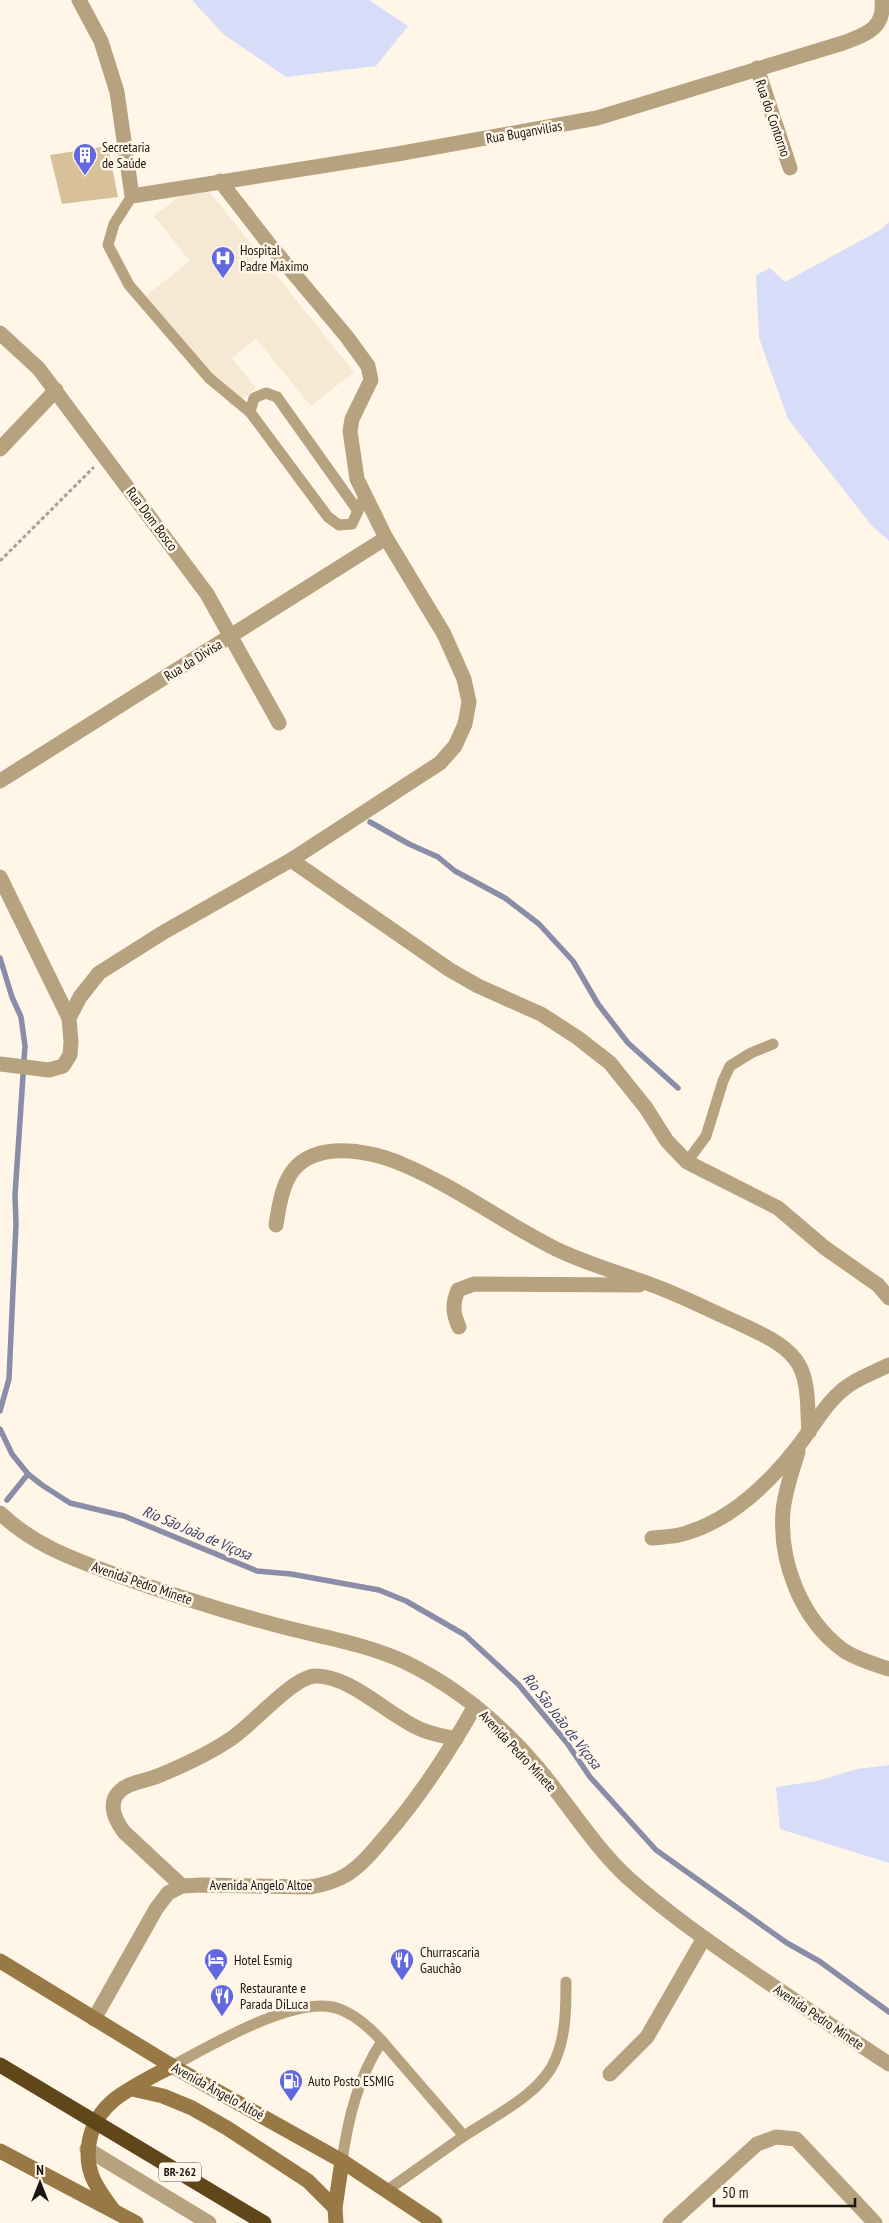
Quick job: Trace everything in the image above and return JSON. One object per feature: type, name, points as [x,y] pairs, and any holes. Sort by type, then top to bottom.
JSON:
[{"type":"highway","name":"BR-262","points":[[0,2065],[264,2223]]},
{"type":"street","points":[[79,0],[101,41],[117,92],[132,196]]},
{"type":"street","name":"Rua Buganvilias","points":[[132,196],[397,154],[597,118],[756,68],[844,43],[869,33],[878,24],[882,14],[882,0]]},
{"type":"street","name":"Rua do Contorno","points":[[756,68],[790,168]]},
{"type":"street","points":[[69,1018],[87,987],[99,972],[118,959],[291,860],[440,763],[456,746],[465,724],[469,702],[464,679],[444,634],[386,538],[364,497],[357,479],[350,431],[352,419],[371,380],[368,366],[347,337],[269,244],[220,181]]},
{"type":"street","name":"Rua Dom Bosco","points":[[0,333],[22,352],[56,390],[207,594],[280,723]]},
{"type":"street","points":[[0,449],[56,390]]},
{"type":"street","name":"Rua da Divisa","points":[[0,781],[386,538]]},
{"type":"street","points":[[291,860],[450,970],[478,986],[541,1014],[610,1062],[630,1087],[667,1141],[687,1162],[778,1208],[825,1248],[878,1285],[889,1298]]},
{"type":"street","points":[[0,877],[69,1018],[71,1042],[70,1055],[63,1066],[49,1070],[0,1064]]},
{"type":"street","points":[[276,1225],[283,1186],[290,1174],[301,1162],[320,1154],[352,1152],[403,1164],[436,1180],[558,1250],[653,1285],[752,1329],[782,1348],[795,1358],[802,1370],[805,1384],[804,1438],[787,1489],[783,1510],[784,1551],[792,1579],[816,1621],[831,1638],[844,1650],[889,1669]]},
{"type":"street","points":[[459,1328],[453,1313],[455,1297],[458,1290],[474,1284],[653,1285]]},
{"type":"street","points":[[652,1538],[678,1535],[720,1517],[742,1503],[767,1483],[835,1397],[846,1386],[889,1365]]},
{"type":"street","name":"Avenida Pedro Minete","points":[[0,1513],[31,1539],[68,1557],[136,1582],[222,1610],[378,1652],[406,1663],[443,1684],[475,1706],[505,1733],[538,1768],[596,1843],[625,1875],[659,1904],[704,1938],[889,2064]]},
{"type":"street","points":[[94,2019],[156,1909],[168,1893],[182,1886],[124,1832],[117,1823],[113,1803],[118,1792],[128,1785],[158,1776],[182,1765],[230,1740],[249,1726],[288,1690],[304,1679],[317,1676],[341,1682],[420,1729],[456,1739]]},
{"type":"street","name":"Avenida Angelo Altoe","points":[[182,1886],[201,1884],[310,1887],[326,1884],[346,1875],[367,1858],[401,1819],[456,1739],[475,1706]]},
{"type":"street","points":[[610,2074],[647,2037],[704,1938]]},
{"type":"street","name":"Avenida Ângelo Altoé","points":[[0,1961],[172,2066],[342,2161],[435,2223]]},
{"type":"street","points":[[114,2211],[93,2181],[88,2166],[87,2148],[95,2121],[114,2099],[172,2066]]},
{"type":"street","points":[[132,2089],[163,2096],[192,2108],[227,2128],[308,2181],[335,2215]]},
{"type":"street","points":[[670,2223],[757,2144],[776,2137],[796,2140],[876,2223]]},
{"type":"street","points":[[87,2148],[209,2223]]},
{"type":"street","points":[[0,2151],[136,2223]]},
{"type":"street","points":[[335,2215],[342,2161]]},
{"type":"lane","points":[[132,196],[114,224],[108,245],[129,285],[208,378],[250,412],[328,517],[339,526],[352,524],[364,497]]},
{"type":"lane","points":[[250,412],[254,398],[266,394],[277,397],[358,511]]},
{"type":"lane","points":[[687,1162],[706,1136],[723,1081],[730,1066],[751,1053],[773,1044]]},
{"type":"lane","points":[[386,2191],[523,2097],[544,2077],[552,2065],[562,2040],[566,2010],[566,1982]]},
{"type":"lane","points":[[172,2066],[258,2024],[290,2012],[322,2005],[347,2012],[371,2029],[464,2136]]},
{"type":"lane","points":[[342,2161],[350,2115],[366,2068],[382,2041]]},
{"type":"path","points":[[0,561],[105,456]]},
{"type":"shaded area","points":[[192,0],[369,0],[408,26],[376,66],[286,77],[223,34]]},
{"type":"shaded area","name":"Hospital Padre Máximo","points":[[200,180],[354,372],[311,406],[256,339],[232,358],[256,388],[232,407],[144,297],[190,261],[154,216]]},
{"type":"shaded area","points":[[889,222],[889,541],[872,526],[788,419],[759,338],[756,275],[770,268],[785,282],[880,230]]},
{"type":"shaded area","points":[[889,1765],[889,1863],[780,1829],[776,1787],[817,1781],[857,1769]]},
{"type":"building","name":"Secretaria de Saúde","points":[[108,146],[118,197],[62,204],[50,155]]},
{"type":"waterway","points":[[370,822],[409,844],[438,857],[455,871],[505,898],[539,924],[573,961],[598,1004],[628,1043],[678,1088]]},
{"type":"waterway","name":"Rio São João de Viçosa","points":[[0,958],[12,997],[21,1017],[25,1046],[15,1195],[16,1224],[9,1379],[0,1411]]},
{"type":"waterway","name":"Rio São João de Viçosa","points":[[0,1429],[12,1454],[28,1474],[70,1503],[124,1516],[257,1571],[291,1574],[379,1590],[406,1601],[465,1635],[518,1684],[567,1743],[590,1777],[656,1850],[787,1943],[819,1961],[889,2012]]},
{"type":"waterway","points":[[7,1500],[28,1474]]},
{"type":"place","name":"Secretaria de Saúde","points":[[85,176]]},
{"type":"place","name":"Hospital Padre Máximo","points":[[223,279]]},
{"type":"place","name":"Hotel Esmig","points":[[216,1981]]},
{"type":"place","name":"Churrascaria Gauchão","points":[[402,1981]]},
{"type":"place","name":"Restaurante e Parada DiLuca","points":[[222,2017]]},
{"type":"place","name":"Auto Posto ESMIG","points":[[291,2102]]}]
